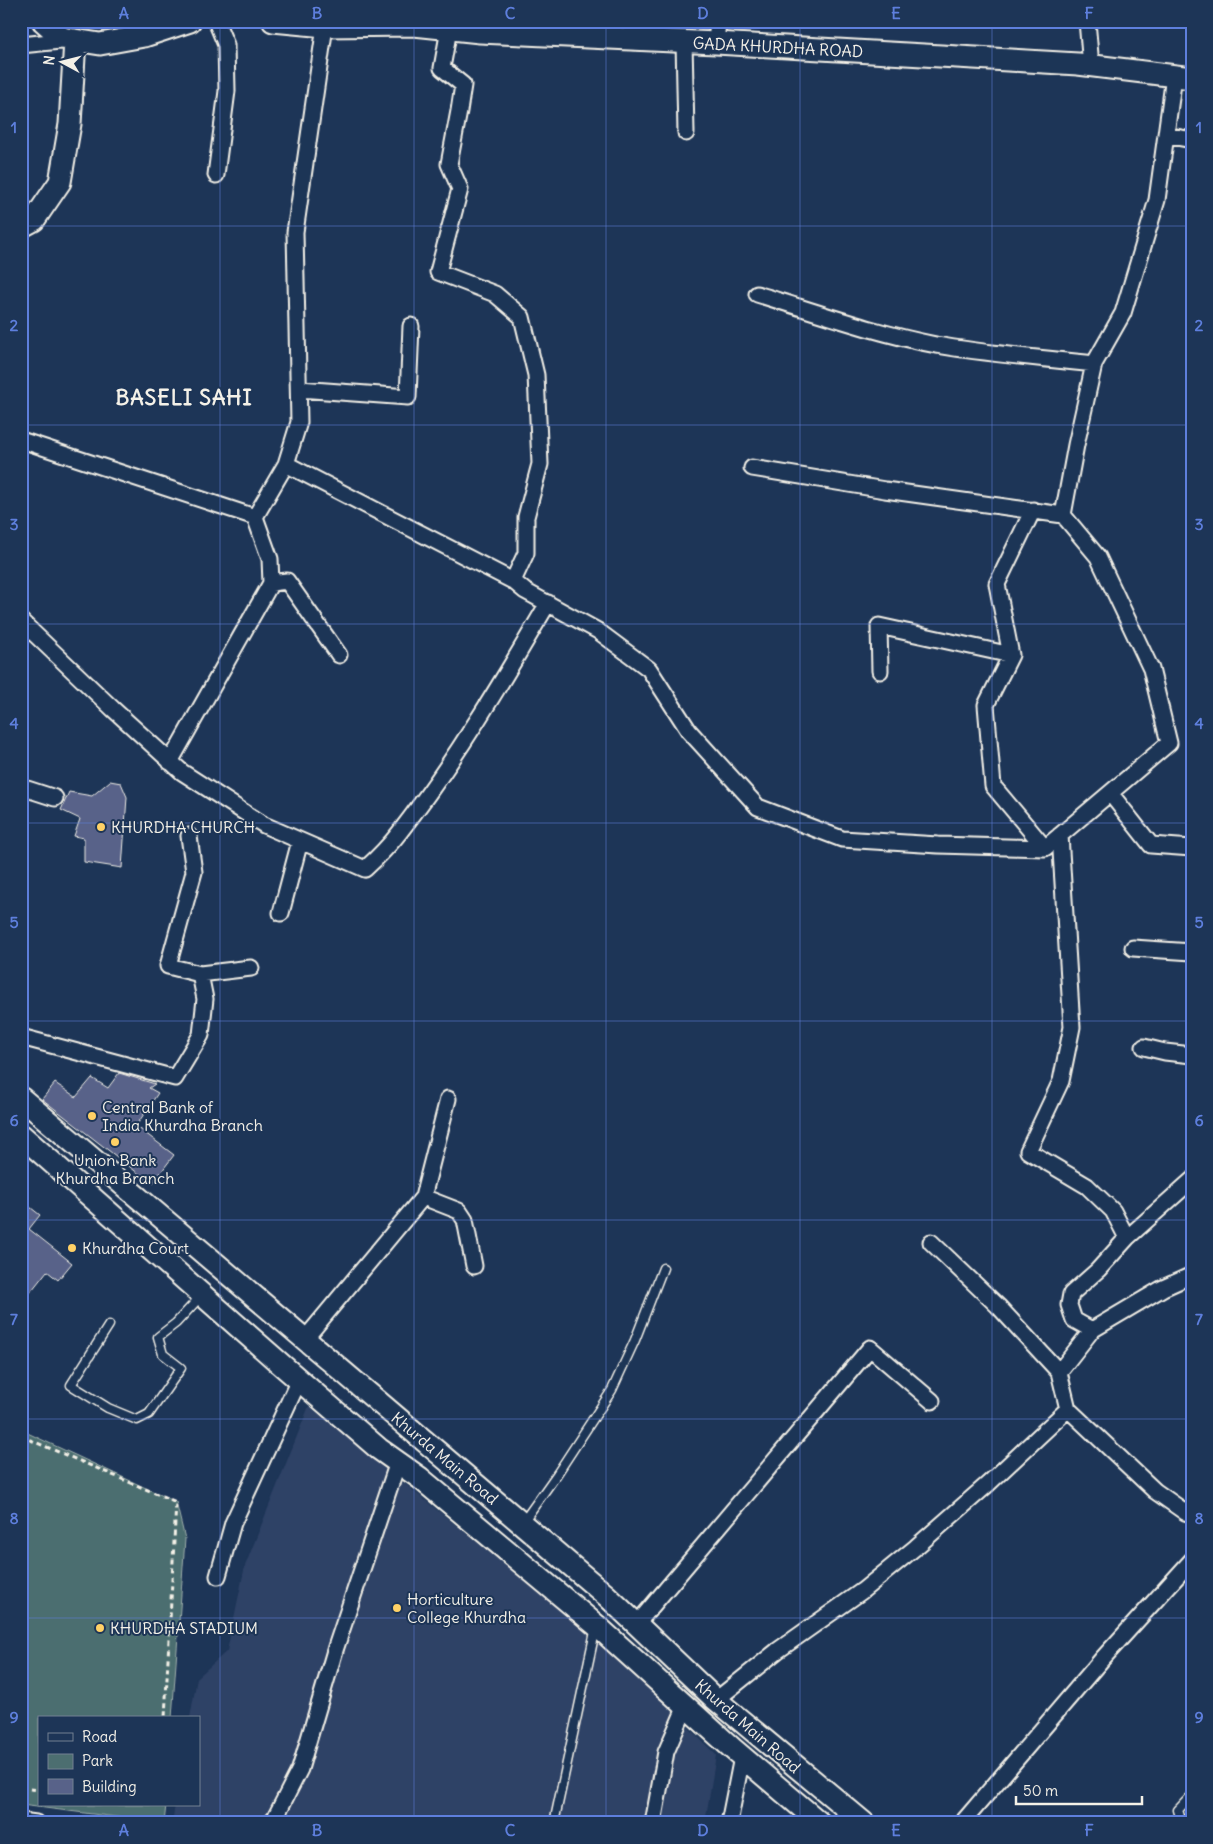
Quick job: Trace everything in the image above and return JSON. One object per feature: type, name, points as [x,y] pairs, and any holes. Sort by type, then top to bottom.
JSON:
[{"type":"main road","points":[[43,21],[62,38],[100,44],[144,36],[190,21]]},
{"type":"main road","name":"GADA KHURDHA ROAD","points":[[273,21],[325,26],[414,25],[480,32],[716,43],[1091,66],[1183,77]]},
{"type":"main road","points":[[21,227],[34,220],[60,182],[70,124],[75,40]]},
{"type":"main road","name":"Khurda Main Road","points":[[21,1098],[607,1596],[716,1700],[864,1823]]},
{"type":"main road","name":"Khurda Main Road","points":[[21,1135],[298,1380],[380,1449],[420,1478],[596,1625],[742,1757],[820,1823]]},
{"type":"main road","points":[[498,1543],[521,1523]]},
{"type":"main road","points":[[792,1799],[807,1776]]},
{"type":"street","points":[[216,21],[226,46],[227,91],[216,175]]},
{"type":"street","points":[[716,43],[718,21]]},
{"type":"street","points":[[1087,21],[1091,66]]},
{"type":"street","points":[[170,762],[271,583],[270,560],[255,516],[286,464],[299,422],[295,232],[325,26]]},
{"type":"street","points":[[449,29],[442,68],[463,85],[449,164],[460,189],[438,272],[495,294],[522,317],[536,375],[540,464],[526,517],[526,553],[514,581]]},
{"type":"street","points":[[21,45],[75,40]]},
{"type":"street","points":[[684,42],[686,133]]},
{"type":"street","points":[[1063,515],[1094,364],[1123,313],[1157,200],[1166,135],[1183,77]]},
{"type":"street","points":[[1166,135],[1192,140]]},
{"type":"street","points":[[757,294],[869,329],[936,345],[1094,364]]},
{"type":"street","points":[[298,389],[408,397],[411,326]]},
{"type":"street","points":[[21,440],[255,516]]},
{"type":"street","points":[[286,464],[514,581],[525,591],[598,631],[649,669],[689,731],[758,807],[842,839],[938,845],[1045,848],[1169,743],[1151,669],[1098,557],[1063,515],[885,490],[752,468]]},
{"type":"street","points":[[1033,510],[998,584],[1012,655],[986,705],[993,786],[1045,848]]},
{"type":"street","points":[[271,583],[288,581],[339,655]]},
{"type":"street","points":[[21,621],[182,772],[264,825],[366,869],[398,835],[448,763],[503,681],[548,603]]},
{"type":"street","points":[[880,670],[879,626],[1012,655]]},
{"type":"street","points":[[21,787],[55,798]]},
{"type":"street","points":[[1110,793],[1150,845],[1192,848]]},
{"type":"street","points":[[1060,835],[1072,1027],[1061,1081],[1028,1151],[1088,1186],[1113,1211],[1127,1238]]},
{"type":"street","points":[[189,836],[194,872],[168,966],[200,974],[251,968]]},
{"type":"street","points":[[281,913],[300,841]]},
{"type":"street","points":[[1133,948],[1192,952]]},
{"type":"street","points":[[21,1037],[175,1078],[201,1036],[205,999],[200,974]]},
{"type":"street","points":[[1144,1047],[1192,1055]]},
{"type":"street","points":[[305,1339],[423,1197],[448,1100]]},
{"type":"street","points":[[1092,1330],[1074,1320],[1068,1306],[1071,1294],[1098,1270],[1127,1238],[1192,1180]]},
{"type":"street","points":[[423,1197],[459,1211],[465,1220],[474,1266]]},
{"type":"street","points":[[931,1242],[998,1306],[1059,1372],[1068,1409],[1155,1491],[1185,1512],[1192,1514]]},
{"type":"street","points":[[1059,1372],[1092,1330],[1163,1288],[1192,1275]]},
{"type":"street","points":[[636,1624],[870,1348],[932,1401]]},
{"type":"street","points":[[218,1576],[233,1523],[298,1380]]},
{"type":"street","points":[[716,1700],[777,1651],[862,1591],[916,1547],[988,1484],[1068,1409]]},
{"type":"street","points":[[271,1823],[300,1769],[336,1647],[398,1462]]},
{"type":"street","points":[[962,1823],[1102,1658],[1192,1560]]},
{"type":"street","points":[[653,1823],[666,1752],[686,1706]]},
{"type":"street","points":[[729,1823],[742,1757]]},
{"type":"street","points":[[21,1821],[36,1823]]},
{"type":"lane","points":[[521,1523],[558,1474],[612,1390],[635,1340],[663,1268]]},
{"type":"lane","points":[[109,1325],[71,1385],[108,1408],[137,1420],[149,1414],[181,1368],[163,1354],[158,1337],[176,1323],[202,1295]]},
{"type":"lane","points":[[554,1823],[596,1625]]},
{"type":"lane","points":[[1182,1823],[1178,1810],[1192,1795]]},
{"type":"path","points":[[21,1436],[176,1502],[165,1716]]},
{"type":"path","points":[[21,1788],[38,1790]]},
{"type":"shaded area","name":"Horticulture College Khurdha","points":[[309,1406],[617,1656],[716,1755],[705,1823],[172,1823],[175,1806],[200,1806],[200,1716],[190,1716],[197,1678],[227,1651],[245,1566]]},
{"type":"green space","name":"KHURDHA STADIUM","points":[[21,1430],[176,1502],[185,1539],[172,1716],[38,1716],[38,1806],[166,1806],[164,1823],[21,1805]]},
{"type":"building","name":"KHURDHA CHURCH","points":[[110,781],[121,783],[127,797],[122,868],[84,862],[84,838],[74,836],[80,819],[61,810],[69,792],[92,796]]},
{"type":"building","points":[[119,1073],[155,1084],[149,1088],[158,1093],[136,1126],[174,1155],[152,1184],[42,1099],[55,1083],[76,1097],[92,1078],[108,1088]]},
{"type":"building","points":[[21,1200],[40,1215],[29,1229],[72,1263],[58,1280],[47,1271],[21,1304]]},
{"type":"place","name":"KHURDHA CHURCH","points":[[101,827]]},
{"type":"place","name":"Central Bank of India Khurdha Branch","points":[[92,1116]]},
{"type":"place","name":"Union Bank Khurdha Branch","points":[[115,1142]]},
{"type":"place","name":"Khurdha Court","points":[[72,1248]]},
{"type":"place","name":"Horticulture College Khurdha","points":[[397,1608]]},
{"type":"place","name":"KHURDHA STADIUM","points":[[100,1628]]},
{"type":"district","name":"BASELI SAHI","points":[[184,398]]}]
